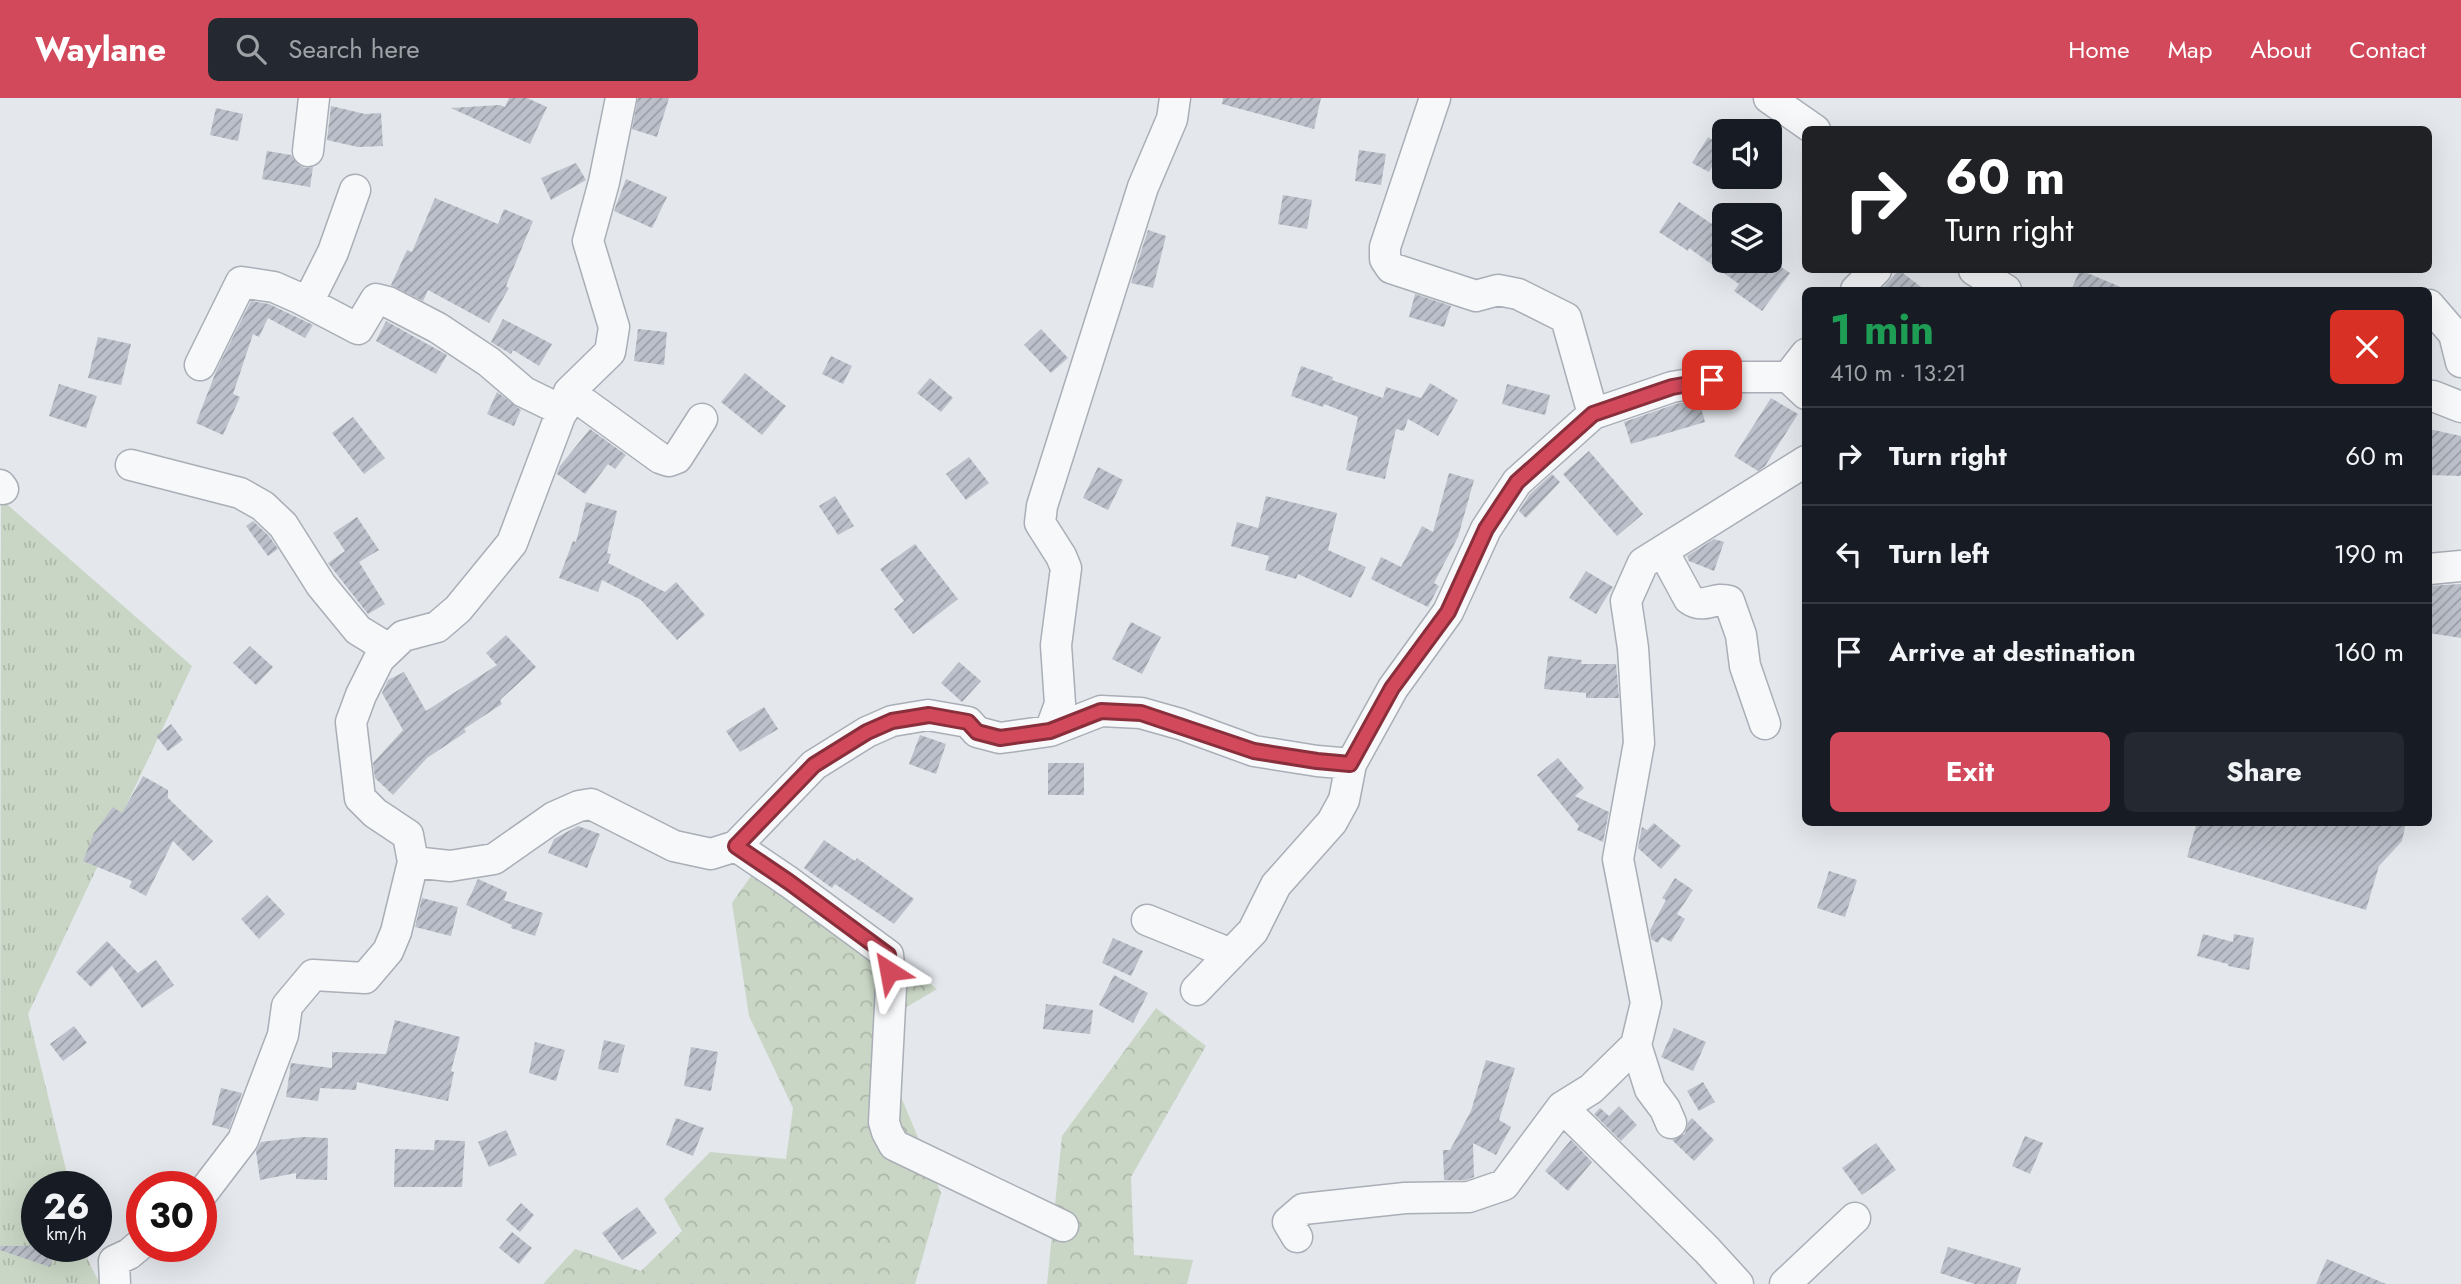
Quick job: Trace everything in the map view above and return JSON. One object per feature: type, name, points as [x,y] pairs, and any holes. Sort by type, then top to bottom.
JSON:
[{"type":"street","points":[[307,151],[314,98]]},
{"type":"street","points":[[217,1174],[243,1140],[283,1035],[287,1006],[313,975],[365,978],[388,951],[396,932],[413,862],[408,835],[375,813],[360,797],[351,722],[379,659],[403,636],[437,627],[458,609],[512,542],[566,402],[610,352],[614,327],[587,241],[604,182],[621,98]]},
{"type":"street","points":[[1050,731],[1060,704],[1056,645],[1066,568],[1040,523],[1042,506],[1143,187],[1172,119],[1175,98]]},
{"type":"street","points":[[1434,98],[1385,247],[1385,259],[1391,268],[1476,296],[1497,290],[1518,294],[1566,318],[1593,414]]},
{"type":"street","points":[[1769,98],[1809,126]]},
{"type":"street","points":[[309,302],[333,252],[355,190]]},
{"type":"street","points":[[1859,287],[1873,273]]},
{"type":"street","points":[[1979,273],[2002,287]]},
{"type":"street","points":[[201,365],[242,282],[274,287],[309,302],[358,329],[376,299],[388,302],[438,328],[489,362],[524,392],[566,402],[669,461],[677,458],[702,419]]},
{"type":"street","points":[[2432,308],[2454,334],[2461,362]]},
{"type":"street","points":[[1196,990],[1253,931],[1276,885],[1332,822],[1344,800],[1350,764],[1392,688],[1448,612],[1486,529],[1517,482],[1593,414],[1672,387],[1732,377],[1800,375]]},
{"type":"street","points":[[2432,396],[2461,407]]},
{"type":"street","points":[[1671,1123],[1665,1109],[1650,1089],[1636,1045],[1646,1003],[1618,859],[1639,743],[1633,648],[1626,601],[1643,563],[1802,464]]},
{"type":"street","points":[[131,465],[240,493],[263,506],[283,524],[321,585],[358,630],[389,649]]},
{"type":"street","points":[[1663,551],[1689,599],[1704,605],[1721,598],[1729,601],[1741,635],[1745,666],[1765,724]]},
{"type":"street","points":[[2432,569],[2461,566]]},
{"type":"street","points":[[413,862],[450,866],[494,859],[554,817],[591,804],[674,846],[711,854],[736,846],[814,765],[867,732],[892,721],[929,715],[968,722],[977,732],[1000,738],[1050,731],[1101,711],[1141,713],[1254,751],[1350,764]]},
{"type":"street","points":[[736,846],[888,955],[891,987],[884,1122],[894,1144],[1063,1226]]},
{"type":"street","points":[[1147,920],[1231,954]]},
{"type":"street","points":[[1297,1237],[1288,1222],[1303,1209],[1405,1198],[1469,1197],[1504,1185],[1562,1107],[1591,1089],[1636,1045]]},
{"type":"street","points":[[1562,1107],[1738,1284]]},
{"type":"street","points":[[1785,1284],[1855,1218]]},
{"type":"street","points":[[115,1284],[114,1261],[126,1255]]},
{"type":"green space","points":[[1,499],[192,666],[28,1014],[66,1171],[21,1171],[21,1262],[89,1262],[100,1284],[0,1284]]},
{"type":"green space","points":[[767,853],[937,989],[893,1015],[892,1075],[941,1193],[915,1284],[543,1284],[575,1249],[641,1271],[682,1231],[664,1199],[710,1152],[786,1159],[793,1108],[749,1016],[732,903]]},
{"type":"green space","points":[[1156,1008],[1206,1046],[1131,1177],[1134,1255],[1193,1260],[1187,1284],[1047,1284],[1062,1136]]},
{"type":"building","points":[[509,98],[527,98],[547,107],[530,144],[451,108],[505,107]]},
{"type":"building","points":[[638,98],[669,98],[657,137],[632,129]]},
{"type":"building","points":[[1223,98],[1321,98],[1314,129],[1222,104]]},
{"type":"building","points":[[331,106],[365,114],[381,113],[383,146],[358,147],[327,140]]},
{"type":"building","points":[[216,108],[243,114],[238,141],[210,135]]},
{"type":"building","points":[[1708,137],[1712,140],[1712,167],[1709,172],[1692,163]]},
{"type":"building","points":[[1359,150],[1386,154],[1381,185],[1355,181]]},
{"type":"building","points":[[267,151],[291,155],[298,165],[313,167],[310,187],[262,179]]},
{"type":"building","points":[[576,163],[586,180],[551,200],[541,178]]},
{"type":"building","points":[[626,179],[667,197],[652,228],[614,211]]},
{"type":"building","points":[[1283,195],[1312,200],[1307,229],[1278,224]]},
{"type":"building","points":[[435,198],[498,224],[504,209],[533,221],[506,286],[509,288],[489,323],[428,290],[423,301],[391,285],[407,250],[412,252]]},
{"type":"building","points":[[1679,202],[1712,224],[1712,265],[1689,248],[1688,251],[1659,232]]},
{"type":"building","points":[[1148,230],[1166,236],[1153,288],[1131,283]]},
{"type":"building","points":[[1782,268],[1790,273],[1762,311],[1734,291],[1739,284],[1724,273],[1782,273]]},
{"type":"building","points":[[1896,273],[1903,273],[1921,287],[1884,287]]},
{"type":"building","points":[[2079,273],[2087,273],[2121,287],[2072,287]]},
{"type":"building","points":[[1415,294],[1451,306],[1444,327],[1409,317]]},
{"type":"building","points":[[251,301],[269,304],[313,325],[305,338],[268,318],[259,337],[253,334],[233,394],[240,397],[223,435],[196,423],[217,369]]},
{"type":"building","points":[[503,319],[552,344],[539,366],[513,350],[511,354],[491,342]]},
{"type":"building","points":[[386,321],[447,355],[436,374],[376,341]]},
{"type":"building","points":[[638,329],[667,332],[664,365],[634,361]]},
{"type":"building","points":[[1041,329],[1068,358],[1051,373],[1024,345]]},
{"type":"building","points":[[98,337],[131,344],[121,385],[88,378]]},
{"type":"building","points":[[831,356],[852,366],[843,384],[822,374]]},
{"type":"building","points":[[1301,366],[1383,398],[1386,387],[1421,398],[1430,383],[1458,400],[1438,436],[1408,419],[1404,431],[1396,429],[1385,479],[1346,470],[1358,417],[1324,404],[1323,407],[1291,396]]},
{"type":"building","points":[[745,373],[786,406],[762,435],[721,402]]},
{"type":"building","points":[[930,378],[953,398],[941,412],[917,393]]},
{"type":"building","points":[[59,384],[97,396],[86,428],[49,416]]},
{"type":"building","points":[[1507,384],[1550,395],[1545,415],[1502,404]]},
{"type":"building","points":[[497,392],[521,410],[514,426],[487,414]]},
{"type":"building","points":[[1771,398],[1798,414],[1765,466],[1758,471],[1734,456]]},
{"type":"building","points":[[1699,400],[1705,422],[1631,444],[1624,422],[1676,404]]},
{"type":"building","points":[[353,417],[385,458],[364,474],[332,433]]},
{"type":"building","points":[[590,429],[626,455],[615,469],[608,464],[585,494],[557,474],[560,466]]},
{"type":"building","points":[[2432,430],[2461,436],[2461,476],[2432,475]]},
{"type":"building","points":[[1589,451],[1643,514],[1617,536],[1563,474]]},
{"type":"building","points":[[969,457],[989,483],[966,500],[946,474]]},
{"type":"building","points":[[1098,467],[1123,480],[1108,510],[1083,498]]},
{"type":"building","points":[[1449,473],[1474,480],[1458,537],[1434,583],[1439,586],[1428,607],[1371,579],[1381,557],[1401,567],[1422,526],[1433,532]]},
{"type":"building","points":[[1552,474],[1560,482],[1526,518],[1519,511],[1530,494]]},
{"type":"building","points":[[835,496],[854,526],[838,535],[819,506]]},
{"type":"building","points":[[1266,496],[1337,513],[1328,550],[1366,567],[1351,598],[1298,574],[1296,579],[1265,570],[1269,556],[1231,546],[1237,522],[1258,528]]},
{"type":"building","points":[[586,502],[617,511],[607,553],[611,554],[608,563],[665,592],[676,582],[705,615],[677,640],[641,600],[602,580],[598,592],[559,578],[573,541],[576,542]]},
{"type":"building","points":[[357,517],[379,550],[359,562],[385,604],[368,614],[328,563],[345,551],[333,533]]},
{"type":"building","points":[[253,521],[278,549],[268,556],[246,526]]},
{"type":"building","points":[[1714,539],[1724,542],[1714,571],[1689,561],[1687,556]]},
{"type":"building","points":[[915,544],[958,599],[913,634],[894,609],[904,601],[880,569]]},
{"type":"building","points":[[1586,571],[1613,587],[1596,614],[1569,598]]},
{"type":"building","points":[[2461,584],[2461,638],[2432,633],[2432,586]]},
{"type":"building","points":[[1131,622],[1161,637],[1142,674],[1112,659]]},
{"type":"building","points":[[506,635],[536,667],[500,700],[502,704],[427,758],[393,795],[375,778],[373,763],[403,730],[382,693],[388,680],[404,672],[426,711],[497,665],[486,653]]},
{"type":"building","points":[[250,646],[273,667],[256,685],[233,663]]},
{"type":"building","points":[[1548,656],[1582,660],[1581,664],[1616,664],[1619,698],[1586,698],[1586,693],[1544,689]]},
{"type":"building","points":[[959,662],[981,681],[962,702],[941,683]]},
{"type":"building","points":[[764,707],[778,729],[740,752],[726,731]]},
{"type":"building","points":[[171,724],[183,740],[168,751],[156,736]]},
{"type":"building","points":[[920,735],[946,744],[936,774],[909,764]]},
{"type":"building","points":[[1558,758],[1584,788],[1575,796],[1609,812],[1603,842],[1577,830],[1579,826],[1537,775]]},
{"type":"building","points":[[1048,763],[1084,763],[1084,795],[1048,795]]},
{"type":"building","points":[[143,776],[168,790],[168,798],[213,841],[193,861],[173,841],[146,896],[129,887],[132,881],[83,861],[94,833],[113,807],[122,813]]},
{"type":"building","points":[[1654,823],[1681,846],[1661,869],[1638,848],[1642,827],[1647,830]]},
{"type":"building","points":[[578,826],[600,834],[587,868],[548,853],[554,839]]},
{"type":"building","points":[[2196,826],[2405,826],[2402,841],[2379,866],[2366,910],[2187,857]]},
{"type":"building","points":[[824,840],[855,861],[857,858],[914,899],[894,924],[835,884],[832,888],[804,868]]},
{"type":"building","points":[[1829,871],[1857,880],[1845,917],[1817,908]]},
{"type":"building","points":[[1675,878],[1693,890],[1677,914],[1685,919],[1671,942],[1662,937],[1658,943],[1651,939],[1650,930],[1666,900],[1662,898]]},
{"type":"building","points":[[478,879],[507,892],[504,900],[543,913],[535,936],[511,928],[512,925],[466,905]]},
{"type":"building","points":[[267,895],[285,914],[259,939],[241,919]]},
{"type":"building","points":[[422,898],[458,907],[451,936],[415,927]]},
{"type":"building","points":[[2203,934],[2233,942],[2234,934],[2254,938],[2249,970],[2197,956]]},
{"type":"building","points":[[1113,938],[1143,951],[1131,976],[1102,963]]},
{"type":"building","points":[[107,941],[138,973],[156,960],[174,985],[142,1008],[112,966],[91,987],[76,972]]},
{"type":"building","points":[[1114,975],[1148,993],[1133,1023],[1099,1005]]},
{"type":"building","points":[[1046,1004],[1093,1010],[1090,1034],[1043,1029]]},
{"type":"building","points":[[395,1020],[460,1037],[451,1071],[454,1072],[448,1101],[357,1082],[356,1090],[320,1088],[318,1101],[286,1097],[291,1063],[332,1068],[332,1052],[386,1054]]},
{"type":"building","points":[[74,1026],[87,1043],[63,1061],[50,1044]]},
{"type":"building","points":[[1674,1028],[1706,1042],[1693,1071],[1661,1057]]},
{"type":"building","points":[[604,1040],[625,1045],[618,1073],[598,1069]]},
{"type":"building","points":[[535,1042],[565,1050],[556,1081],[529,1073]]},
{"type":"building","points":[[691,1047],[718,1052],[711,1091],[684,1086]]},
{"type":"building","points":[[1486,1060],[1515,1068],[1499,1120],[1511,1127],[1496,1155],[1473,1143],[1474,1177],[1466,1180],[1444,1180],[1443,1150],[1450,1150],[1471,1111]]},
{"type":"building","points":[[1703,1082],[1715,1102],[1699,1111],[1687,1091]]},
{"type":"building","points":[[221,1088],[242,1093],[229,1129],[212,1125]]},
{"type":"building","points":[[1619,1106],[1637,1125],[1621,1141],[1594,1114],[1600,1108],[1609,1116]]},
{"type":"building","points":[[676,1118],[704,1128],[693,1156],[666,1145]]},
{"type":"building","points":[[1692,1118],[1714,1140],[1694,1161],[1672,1140],[1685,1134]]},
{"type":"building","points":[[506,1130],[517,1155],[489,1167],[478,1142]]},
{"type":"building","points":[[2025,1136],[2043,1143],[2030,1174],[2012,1166]]},
{"type":"building","points":[[303,1137],[328,1138],[327,1180],[296,1179],[296,1173],[260,1180],[256,1151],[261,1142]]},
{"type":"building","points":[[435,1140],[465,1141],[462,1187],[394,1187],[395,1149],[434,1150]]},
{"type":"building","points":[[1571,1140],[1592,1162],[1568,1191],[1545,1171]]},
{"type":"building","points":[[1876,1143],[1896,1170],[1862,1195],[1842,1168]]},
{"type":"building","points":[[521,1203],[534,1215],[520,1232],[506,1220]]},
{"type":"building","points":[[637,1207],[657,1233],[622,1260],[602,1233]]},
{"type":"building","points":[[512,1232],[532,1248],[519,1264],[499,1248]]},
{"type":"building","points":[[0,1246],[21,1246],[21,1257],[0,1250]]},
{"type":"building","points":[[1948,1247],[2021,1268],[2016,1284],[1975,1284],[1940,1273]]},
{"type":"building","points":[[2327,1259],[2386,1284],[2316,1284]]},
{"type":"building","points":[[35,1262],[52,1262],[50,1267]]},
{"type":"route","points":[[889,971],[888,955],[736,846],[814,765],[867,732],[892,721],[929,715],[968,722],[977,732],[1000,738],[1050,731],[1101,711],[1141,713],[1254,751],[1350,764],[1392,688],[1448,612],[1486,529],[1517,482],[1593,414],[1672,387],[1712,380]]}]
